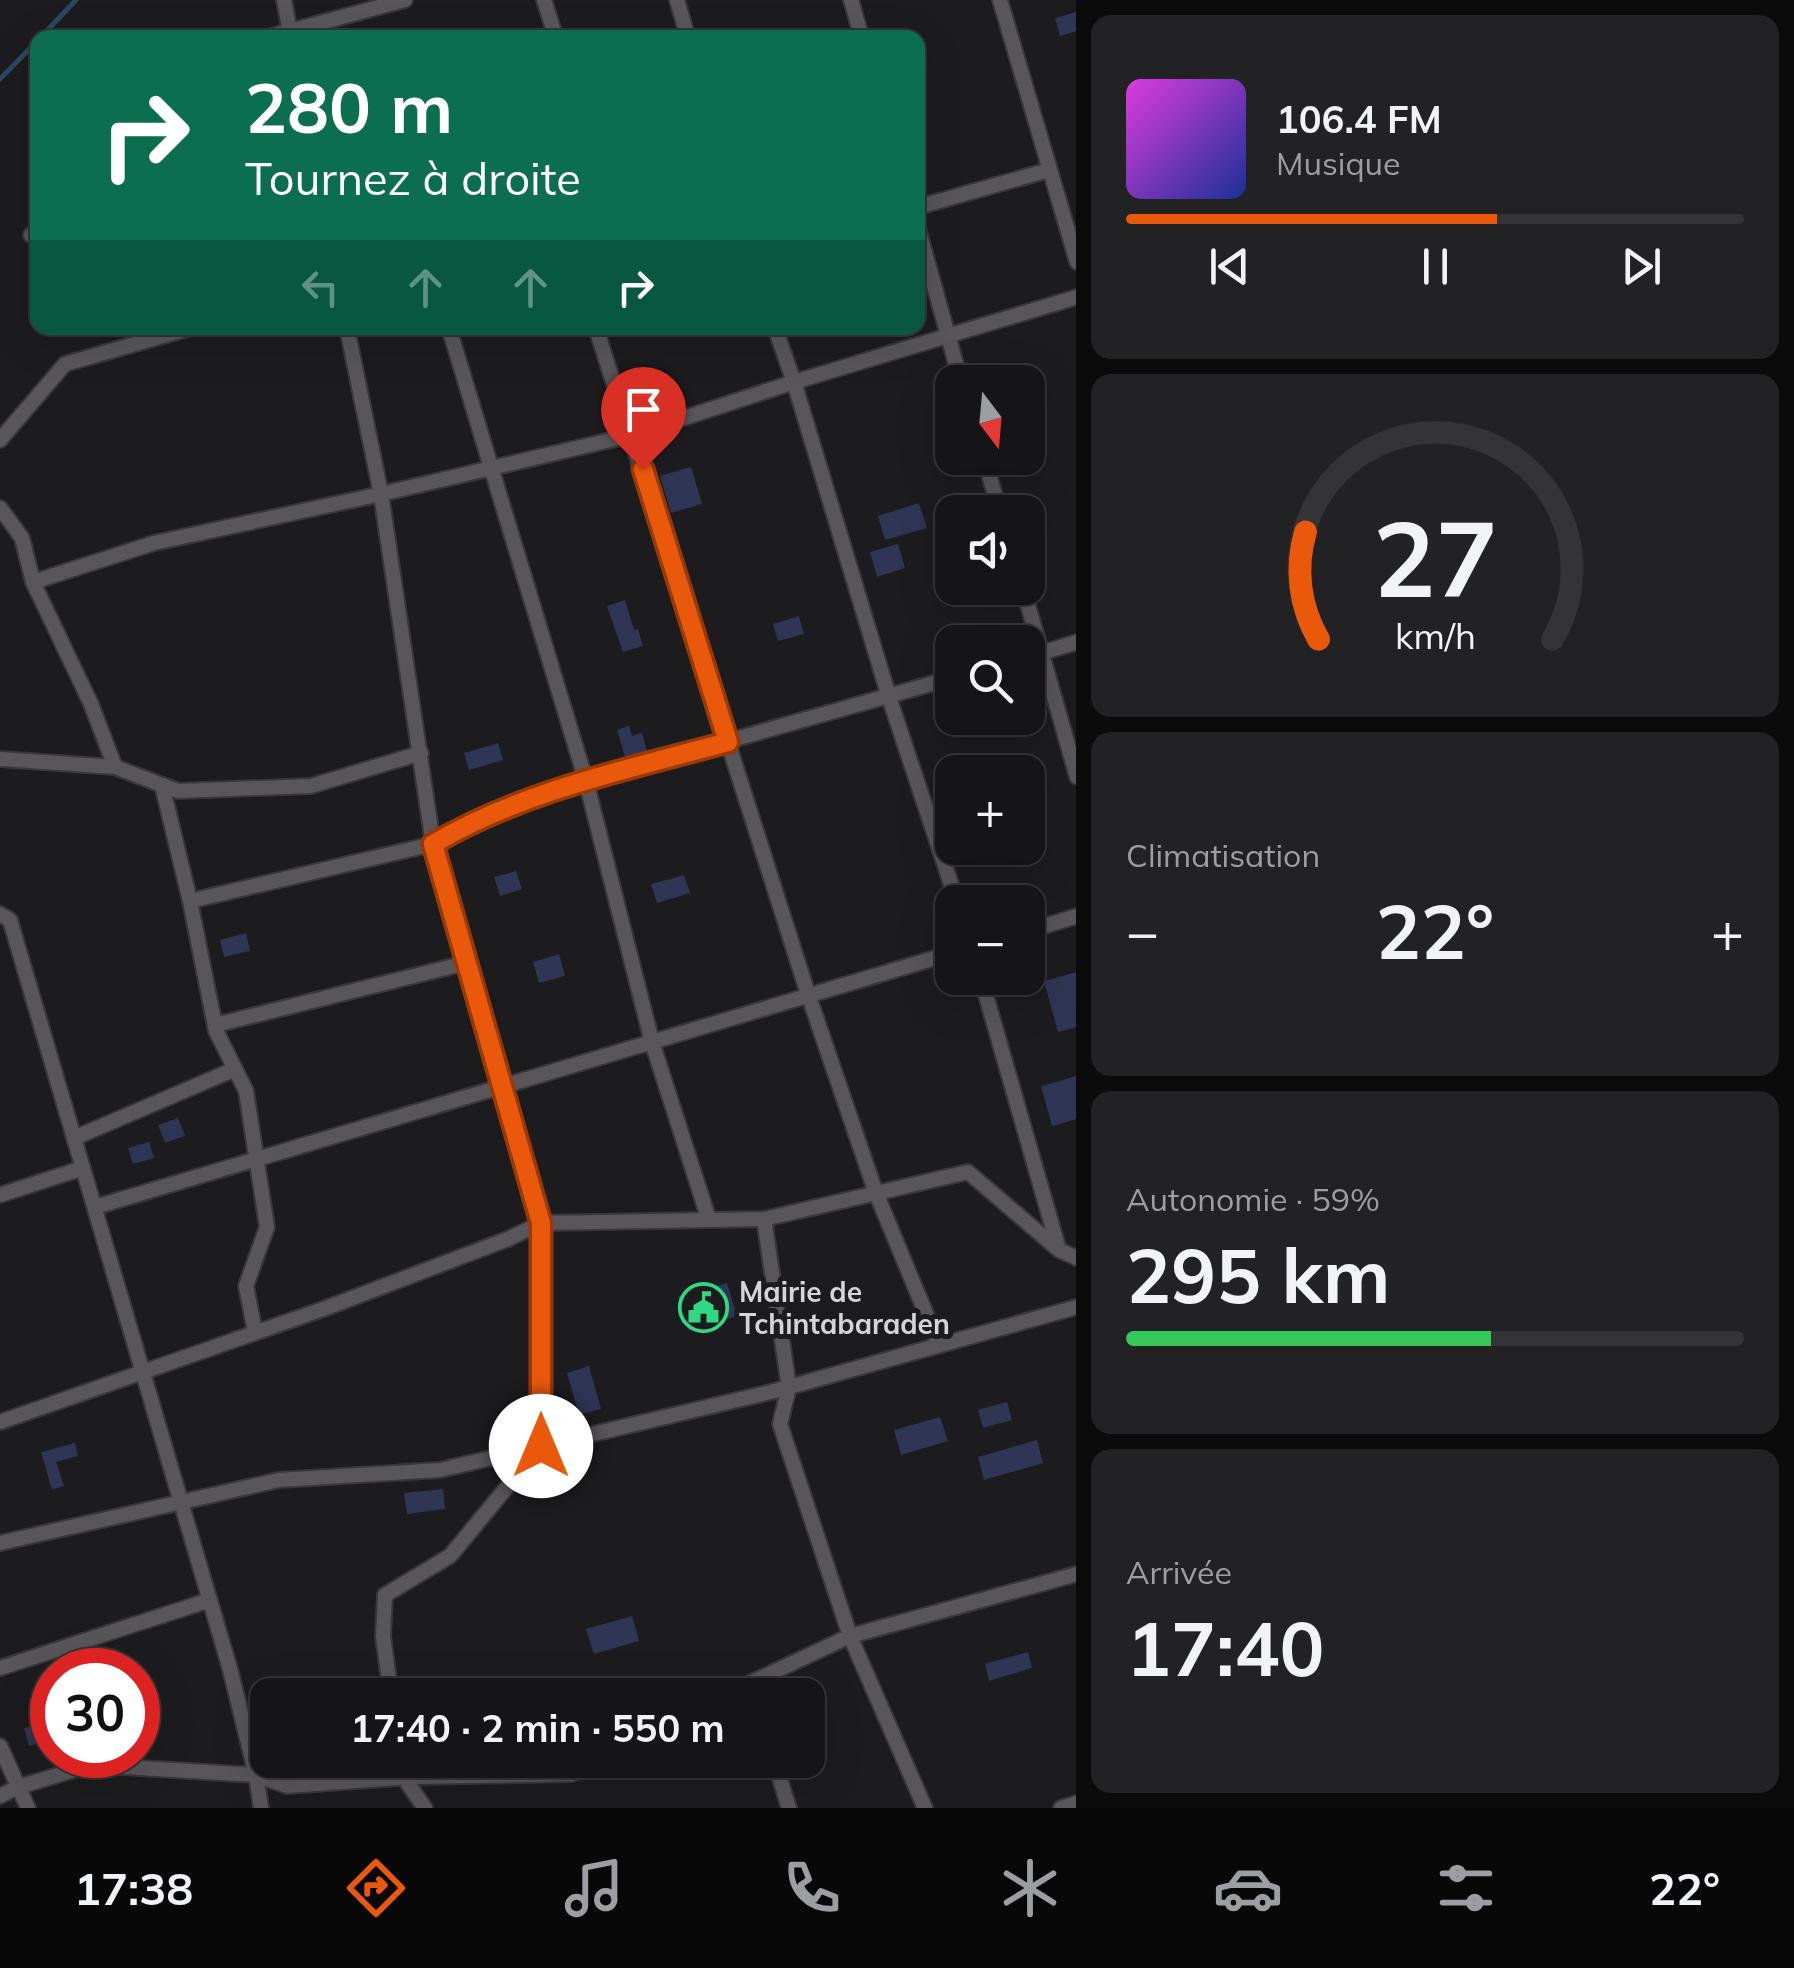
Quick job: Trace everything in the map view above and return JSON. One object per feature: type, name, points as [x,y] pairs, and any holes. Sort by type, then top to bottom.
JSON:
[{"type":"street","points":[[284,0],[290,30]]},
{"type":"street","points":[[304,30],[404,0]]},
{"type":"street","points":[[544,0],[553,30]]},
{"type":"street","points":[[677,0],[686,30]]},
{"type":"street","points":[[851,0],[860,30]]},
{"type":"street","points":[[1000,0],[1076,262]]},
{"type":"street","points":[[925,205],[1049,170]]},
{"type":"street","points":[[925,253],[957,365]]},
{"type":"street","points":[[33,582],[154,543],[632,434],[1076,297]]},
{"type":"street","points":[[0,440],[65,364],[166,335]]},
{"type":"street","points":[[348,335],[381,494],[433,844],[541,1223],[541,1446],[450,1556],[385,1595],[382,1636],[388,1678]]},
{"type":"street","points":[[451,335],[586,781],[652,1042],[708,1220]]},
{"type":"street","points":[[598,335],[808,994],[876,1194],[939,1345]]},
{"type":"street","points":[[777,335],[889,696],[952,885]]},
{"type":"street","points":[[0,508],[22,538],[33,582],[91,704],[115,766]]},
{"type":"street","points":[[1045,652],[1076,642]]},
{"type":"street","points":[[190,901],[433,844],[471,822],[586,781],[935,683]]},
{"type":"street","points":[[1045,685],[1076,777]]},
{"type":"street","points":[[0,759],[115,766],[178,791],[311,786],[420,754]]},
{"type":"street","points":[[162,785],[215,1025],[246,1091],[258,1158],[267,1227],[246,1286],[255,1332]]},
{"type":"street","points":[[0,914],[10,920],[230,1669],[250,1751]]},
{"type":"street","points":[[1045,926],[1076,916]]},
{"type":"street","points":[[94,1206],[935,958]]},
{"type":"street","points":[[215,1025],[466,963]]},
{"type":"street","points":[[986,995],[1059,1250]]},
{"type":"street","points":[[74,1138],[236,1070]]},
{"type":"street","points":[[0,1196],[83,1168]]},
{"type":"street","points":[[0,1422],[508,1239],[541,1223],[764,1219],[968,1172],[1059,1250],[1076,1258]]},
{"type":"street","points":[[764,1219],[788,1387],[780,1424],[850,1636],[926,1808]]},
{"type":"street","points":[[0,1542],[279,1480],[440,1470],[788,1387],[1076,1306]]},
{"type":"street","points":[[772,1678],[850,1636],[1076,1574]]},
{"type":"street","points":[[0,1668],[210,1600]]},
{"type":"street","points":[[0,1746],[28,1808]]},
{"type":"street","points":[[0,1796],[91,1765],[250,1775]]},
{"type":"street","points":[[256,1778],[260,1808]]},
{"type":"street","points":[[264,1778],[287,1786],[404,1778],[425,1808]]},
{"type":"street","points":[[780,1778],[789,1808]]},
{"type":"street","points":[[1061,1808],[1076,1803]]},
{"type":"building","points":[[1076,12],[1076,31],[1060,36],[1055,18]]},
{"type":"building","points":[[691,467],[702,504],[671,513],[660,476]]},
{"type":"building","points":[[919,503],[927,528],[885,540],[878,516]]},
{"type":"building","points":[[898,544],[905,568],[877,577],[870,552]]},
{"type":"building","points":[[625,600],[643,646],[623,652],[607,606]]},
{"type":"building","points":[[799,616],[804,634],[778,641],[773,624]]},
{"type":"building","points":[[629,726],[632,736],[642,733],[647,751],[625,757],[617,730]]},
{"type":"building","points":[[498,743],[503,760],[469,770],[464,753]]},
{"type":"building","points":[[516,871],[522,889],[500,896],[494,877]]},
{"type":"building","points":[[684,875],[690,893],[657,903],[651,884]]},
{"type":"building","points":[[246,933],[250,951],[224,957],[220,940]]},
{"type":"building","points":[[559,954],[565,976],[539,983],[533,962]]},
{"type":"building","points":[[1076,972],[1076,1027],[1058,1032],[1045,981]]},
{"type":"building","points":[[1076,1076],[1076,1119],[1052,1126],[1041,1086]]},
{"type":"building","points":[[178,1118],[185,1136],[165,1143],[158,1125]]},
{"type":"building","points":[[149,1142],[154,1158],[133,1164],[128,1148]]},
{"type":"building","points":[[727,1283],[737,1316],[688,1330],[678,1296]]},
{"type":"building","points":[[589,1366],[601,1409],[579,1415],[567,1373]]},
{"type":"building","points":[[1007,1402],[1012,1420],[983,1428],[978,1410]]},
{"type":"building","points":[[940,1417],[948,1441],[901,1455],[894,1430]]},
{"type":"building","points":[[1037,1440],[1043,1463],[984,1480],[978,1457]]},
{"type":"building","points":[[75,1443],[78,1456],[56,1462],[64,1486],[52,1490],[41,1452]]},
{"type":"building","points":[[443,1489],[445,1509],[407,1514],[404,1493]]},
{"type":"building","points":[[632,1616],[639,1641],[594,1654],[586,1629]]},
{"type":"building","points":[[1028,1652],[1032,1668],[989,1681],[985,1664]]},
{"type":"building","points":[[30,1726],[30,1746],[29,1746],[24,1728]]},
{"type":"waterway","points":[[48,30],[76,0]]},
{"type":"waterway","points":[[0,79],[30,48]]},
{"type":"place","name":"Mairie de Tchintabaraden","points":[[704,1307]]},
{"type":"route","points":[[541,1446],[541,1223],[433,844],[471,822],[586,781],[728,742],[643,469]]}]
